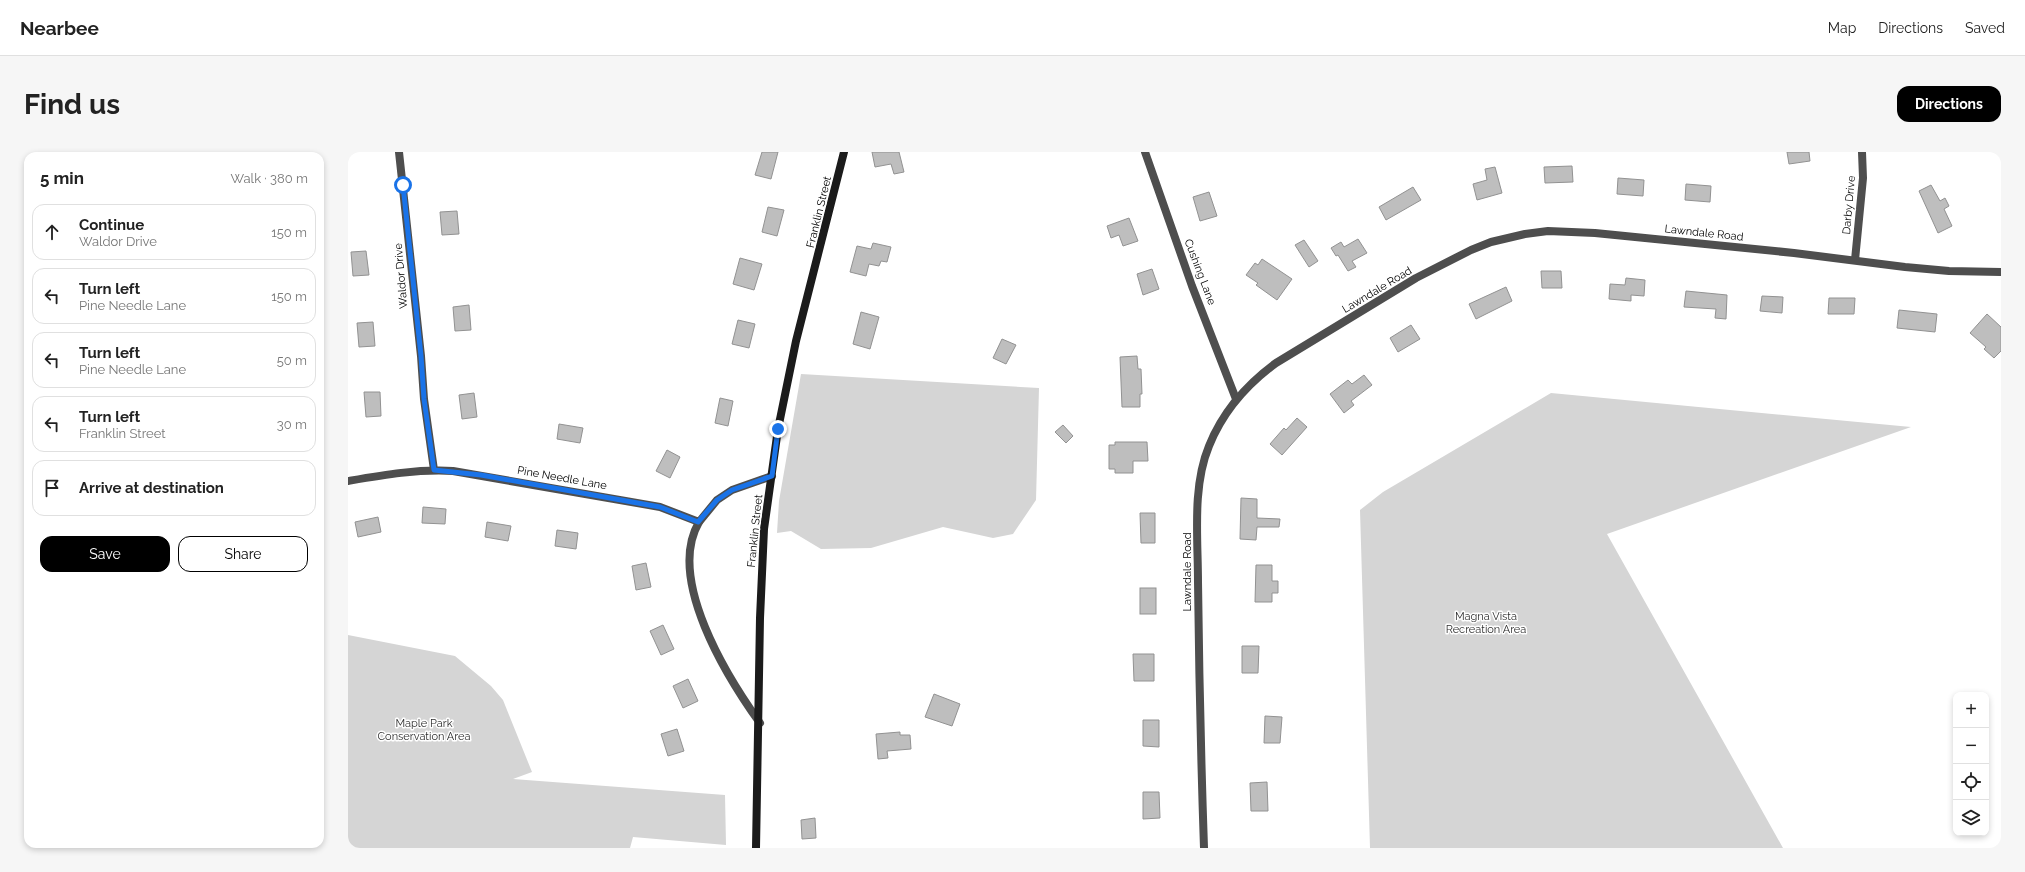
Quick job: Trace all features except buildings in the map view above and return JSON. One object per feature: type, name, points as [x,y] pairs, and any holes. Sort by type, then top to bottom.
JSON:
[{"type":"street","name":"Waldor Drive","points":[[399,152],[421,356],[424,399],[434,470]]},
{"type":"street","name":"Franklin Street","points":[[756,848],[764,529],[778,429],[796,341],[844,152]]},
{"type":"street","name":"Cushing Lane","points":[[1145,152],[1192,286],[1236,399]]},
{"type":"street","name":"Darby Drive","points":[[1855,260],[1863,178],[1862,152]]},
{"type":"street","name":"Lawndale Road","points":[[1204,848],[1198,606],[1200,478],[1208,448],[1217,429],[1236,399],[1257,377],[1298,349],[1416,278],[1491,242],[1525,234],[1548,231],[1588,233],[1855,260],[1905,268],[2001,272]]},
{"type":"street","name":"Pine Needle Lane","points":[[348,481],[408,471],[434,470],[481,475],[660,507],[698,522]]},
{"type":"street","points":[[760,723],[737,692],[717,655],[693,591],[690,548],[693,532],[698,522],[717,500],[732,490],[772,476]]},
{"type":"green space","points":[[801,374],[1039,388],[1036,500],[1013,534],[993,538],[943,527],[871,548],[821,549],[791,531],[777,533],[779,501]]},
{"type":"green space","name":"Magna Vista Recreation Area","points":[[1551,393],[1911,427],[1607,534],[1783,848],[1370,848],[1360,510],[1383,492]]},
{"type":"green space","name":"Maple Park Conservation Area","points":[[348,635],[455,656],[491,686],[503,700],[532,772],[513,779],[725,795],[726,845],[633,837],[630,848],[348,848]]},
{"type":"route","points":[[403,185],[428,439],[434,470],[481,475],[660,507],[698,522],[717,500],[732,490],[772,476],[778,429]]}]
